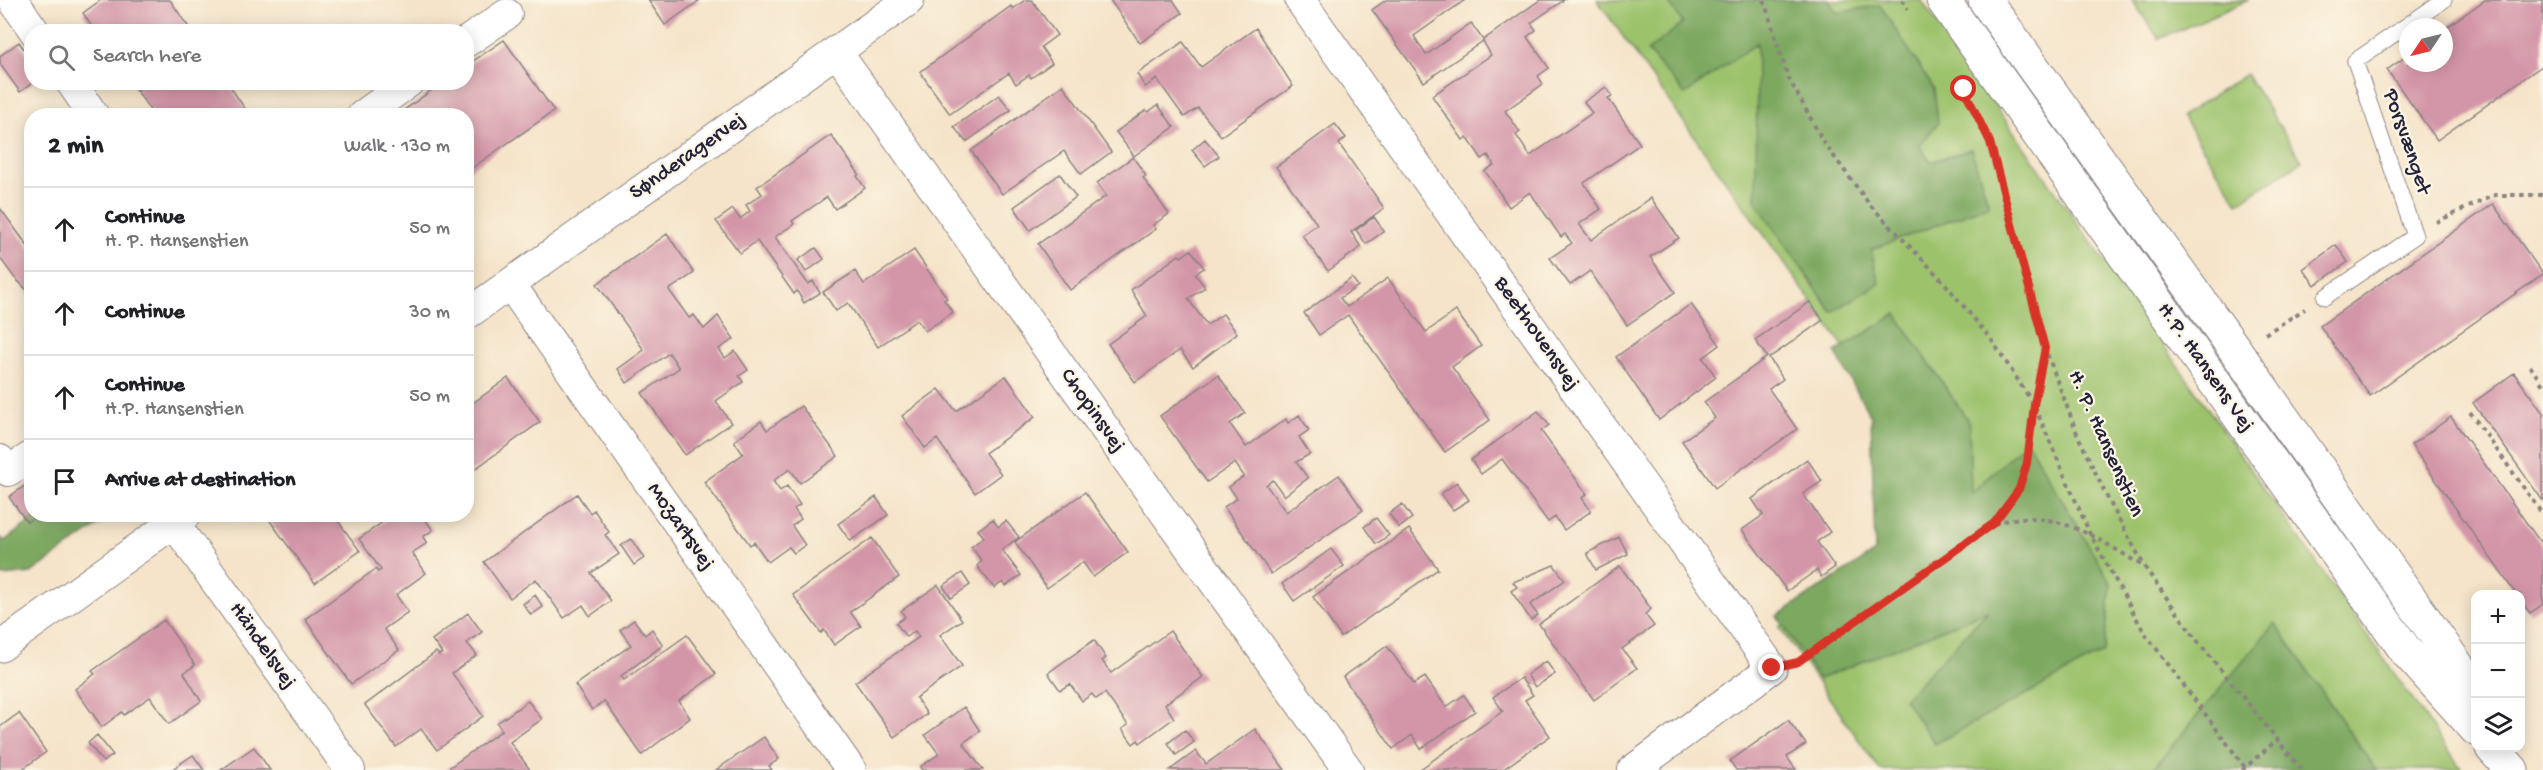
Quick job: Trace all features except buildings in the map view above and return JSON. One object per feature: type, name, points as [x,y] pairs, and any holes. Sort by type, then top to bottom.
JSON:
[{"type":"street","name":"Sønderagervej","points":[[474,309],[909,0]]},
{"type":"street","name":"Beethovensvej","points":[[1300,0],[1772,668]]},
{"type":"street","name":"H.P. Hansens Vej","points":[[1943,0],[2406,651],[2471,724]]},
{"type":"street","name":"H.P. Hansens Vej","points":[[1985,0],[2236,351],[2471,686]]},
{"type":"street","points":[[474,37],[507,14]]},
{"type":"street","name":"Chopinsvej","points":[[836,51],[1348,770]]},
{"type":"street","points":[[76,90],[89,108]]},
{"type":"street","points":[[373,108],[397,90]]},
{"type":"street","name":"Mozartsvej","points":[[510,284],[851,770]]},
{"type":"street","points":[[0,460],[8,471],[24,461]]},
{"type":"street","points":[[3,639],[176,522]]},
{"type":"street","name":"Händelsvej","points":[[182,522],[350,770]]},
{"type":"street","points":[[1633,770],[1772,668]]},
{"type":"street","points":[[2496,752],[2512,770]]},
{"type":"street","points":[[2512,752],[2522,770]]},
{"type":"lane","name":"Porsvænget","points":[[2415,236],[2355,61],[2444,0]]},
{"type":"lane","points":[[2325,297],[2415,236]]},
{"type":"path","points":[[1764,0],[1787,75],[1824,143],[1870,205],[1943,281],[1986,333],[2034,405],[2090,534],[2144,632],[2245,769],[2277,740]]},
{"type":"path","points":[[1902,0],[1914,18]]},
{"type":"path","name":"H. P. Hansenstien","points":[[1969,100],[1990,142],[2045,348],[2078,436],[2109,501],[2146,569],[2196,639],[2302,770]]},
{"type":"path","points":[[2415,236],[2420,230],[2494,195],[2543,195]]},
{"type":"path","points":[[2236,351],[2325,297]]},
{"type":"path","points":[[1772,668],[1798,662],[1994,523],[2019,489],[2027,463],[2034,405],[2045,348]]},
{"type":"path","points":[[2530,366],[2543,385]]},
{"type":"path","points":[[2470,412],[2543,515]]},
{"type":"path","points":[[1994,523],[2029,518],[2058,522],[2090,534],[2146,569]]},
{"type":"green space","points":[[1597,0],[1921,0],[2462,770],[1880,770],[1779,627],[1954,502]]},
{"type":"green space","points":[[1667,0],[1828,0],[1837,13],[1880,5],[1934,89],[1938,123],[1919,146],[1931,162],[1971,149],[1989,205],[1871,250],[1879,284],[1832,312],[1756,202],[1757,43],[1685,94],[1647,51],[1683,23]]},
{"type":"green space","points":[[2132,0],[2249,0],[2159,39]]},
{"type":"green space","points":[[2246,74],[2302,161],[2238,203],[2182,116]]},
{"type":"green space","points":[[1896,314],[1969,422],[1971,493],[2027,441],[2111,583],[2104,652],[1935,744],[1904,699],[1988,611],[1819,679],[1777,616],[1875,552],[1871,417],[1835,352]]},
{"type":"green space","points":[[30,522],[103,522],[31,573],[4,576],[0,574],[0,537],[4,541]]},
{"type":"green space","points":[[2275,623],[2376,770],[2152,770]]},
{"type":"route","points":[[1772,668],[1798,662],[1994,523],[2019,489],[2027,463],[2034,405],[2045,348],[1990,142],[1964,89]]}]
